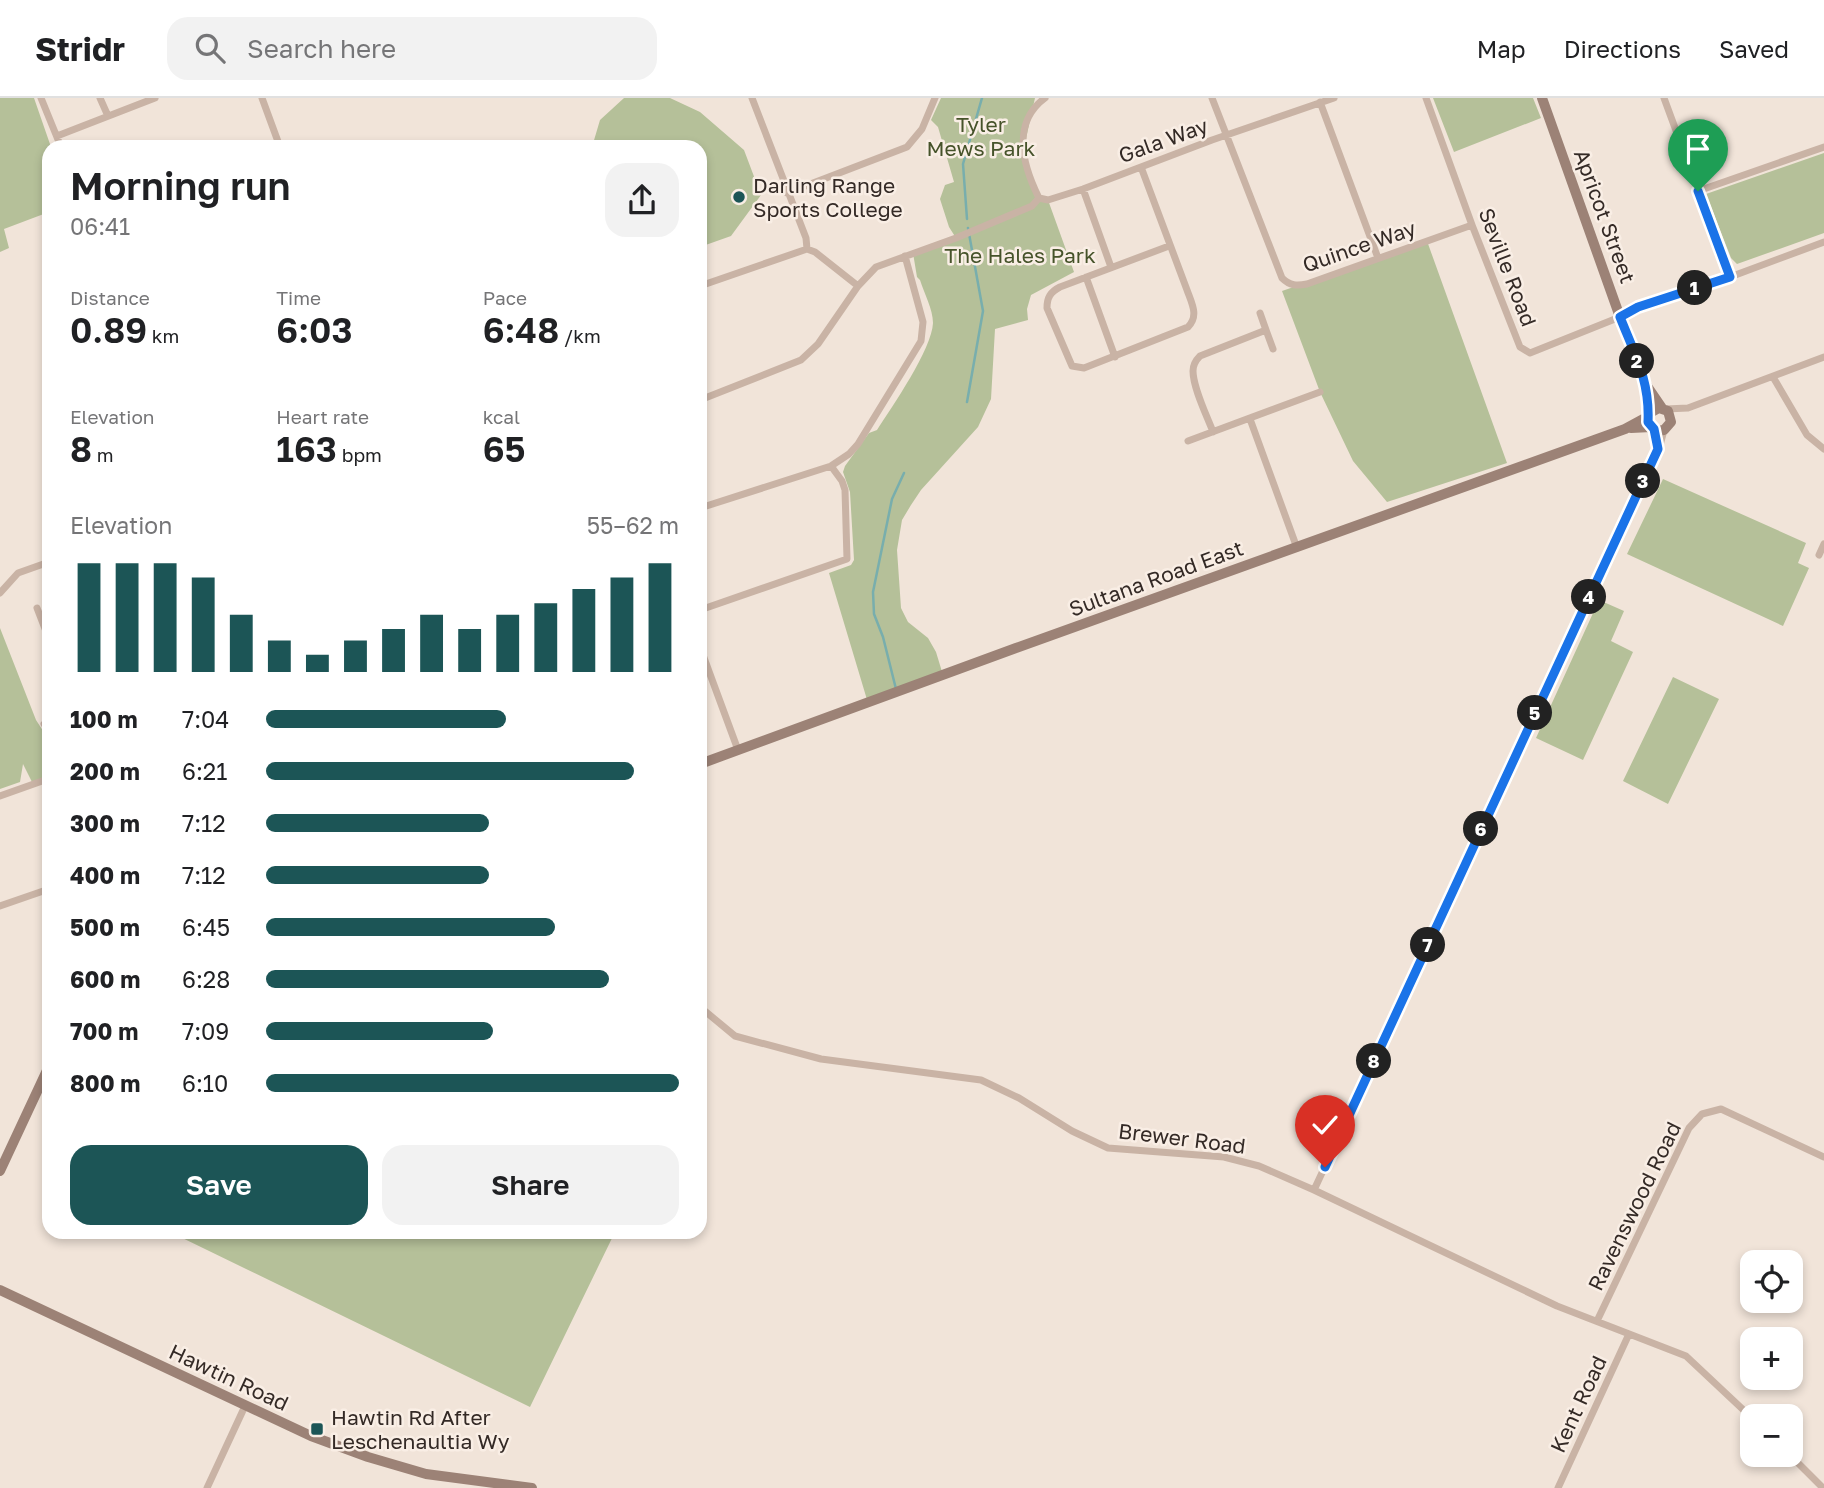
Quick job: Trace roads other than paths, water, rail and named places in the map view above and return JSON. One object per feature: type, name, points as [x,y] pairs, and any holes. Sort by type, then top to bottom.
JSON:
[{"type":"street","points":[[41,98],[58,140]]},
{"type":"street","points":[[100,98],[108,116]]},
{"type":"street","points":[[57,136],[155,98]]},
{"type":"street","points":[[262,98],[277,140]]},
{"type":"street","points":[[763,98],[753,100],[806,238],[807,249]]},
{"type":"street","points":[[787,193],[907,147],[922,129],[935,98]]},
{"type":"street","points":[[1041,199],[1030,178],[1023,152],[1028,120],[1034,108],[1045,98]]},
{"type":"street","name":"Quince Way","points":[[1212,98],[1282,278],[1287,283],[1297,286],[1307,284],[1472,225]]},
{"type":"street","name":"Gala Way","points":[[707,397],[788,366],[811,353],[858,286],[876,267],[1032,206],[1041,199],[1083,189],[1334,98]]},
{"type":"street","name":"Seville Road","points":[[1426,98],[1520,347],[1530,353],[1620,317]]},
{"type":"street","name":"Apricot Street","points":[[1542,98],[1647,386],[1656,423]]},
{"type":"street","points":[[1664,98],[1730,277]]},
{"type":"street","points":[[1320,102],[1378,258]]},
{"type":"street","points":[[1698,191],[1824,147]]},
{"type":"street","points":[[1141,167],[1194,309],[1194,319],[1188,327],[1115,357],[1084,368],[1072,366],[1047,308],[1051,293],[1060,287],[1169,246]]},
{"type":"street","points":[[1083,189],[1111,267]]},
{"type":"street","points":[[1620,317],[1638,307],[1824,242]]},
{"type":"street","points":[[707,284],[807,249],[816,252],[858,286]]},
{"type":"street","points":[[707,507],[831,466],[858,444],[921,341],[923,322],[905,256]]},
{"type":"street","points":[[1086,277],[1115,357]]},
{"type":"street","points":[[1260,313],[1273,349]]},
{"type":"street","points":[[1213,432],[1192,369],[1195,361],[1200,356],[1266,330]]},
{"type":"street","points":[[1314,1190],[1658,449],[1656,423],[1688,408],[1824,357]]},
{"type":"street","points":[[1773,376],[1807,435],[1824,449]]},
{"type":"street","name":"Apricot Street","points":[[1647,386],[1664,409]]},
{"type":"street","points":[[1188,441],[1320,392]]},
{"type":"street","points":[[1664,409],[1688,408]]},
{"type":"street","name":"Sultana Road East","points":[[707,761],[1625,429],[1656,423],[1664,409]]},
{"type":"street","points":[[1250,419],[1297,548]]},
{"type":"street","points":[[707,608],[847,559],[845,490],[831,466]]},
{"type":"street","points":[[1819,555],[1824,544]]},
{"type":"street","points":[[0,593],[18,573],[42,564]]},
{"type":"street","points":[[37,608],[42,621]]},
{"type":"street","points":[[707,666],[738,750]]},
{"type":"street","points":[[0,796],[42,781]]},
{"type":"street","points":[[0,906],[42,891]]},
{"type":"street","name":"Brewer Road","points":[[707,1013],[735,1036],[821,1059],[981,1080],[1019,1098],[1072,1131],[1108,1147],[1224,1157],[1259,1166],[1557,1306],[1686,1356],[1740,1407]]},
{"type":"street","points":[[0,1171],[42,1081]]},
{"type":"street","name":"Ravenswood Road","points":[[1597,1321],[1689,1128],[1702,1114],[1721,1109],[1824,1157]]},
{"type":"street","name":"Hawtin Road","points":[[0,1290],[245,1406],[334,1444],[426,1474],[532,1488]]},
{"type":"street","name":"Kent Road","points":[[1558,1488],[1629,1334]]},
{"type":"street","points":[[207,1488],[245,1406]]},
{"type":"street","points":[[1802,1467],[1823,1488]]},
{"type":"waterway","points":[[967,219],[963,164],[982,98]]},
{"type":"waterway","points":[[967,402],[983,311],[968,228]]},
{"type":"waterway","points":[[896,689],[883,637],[874,614],[873,592],[892,499],[904,473]]},
{"type":"place","name":"Darling Range Sports College","points":[[739,197]]},
{"type":"place","name":"Hawtin Rd After Leschenaultia Wy","points":[[317,1429]]},
{"type":"park label","name":"Tyler Mews Park","points":[[981,136]]},
{"type":"park label","name":"The Hales Park","points":[[1020,255]]}]
